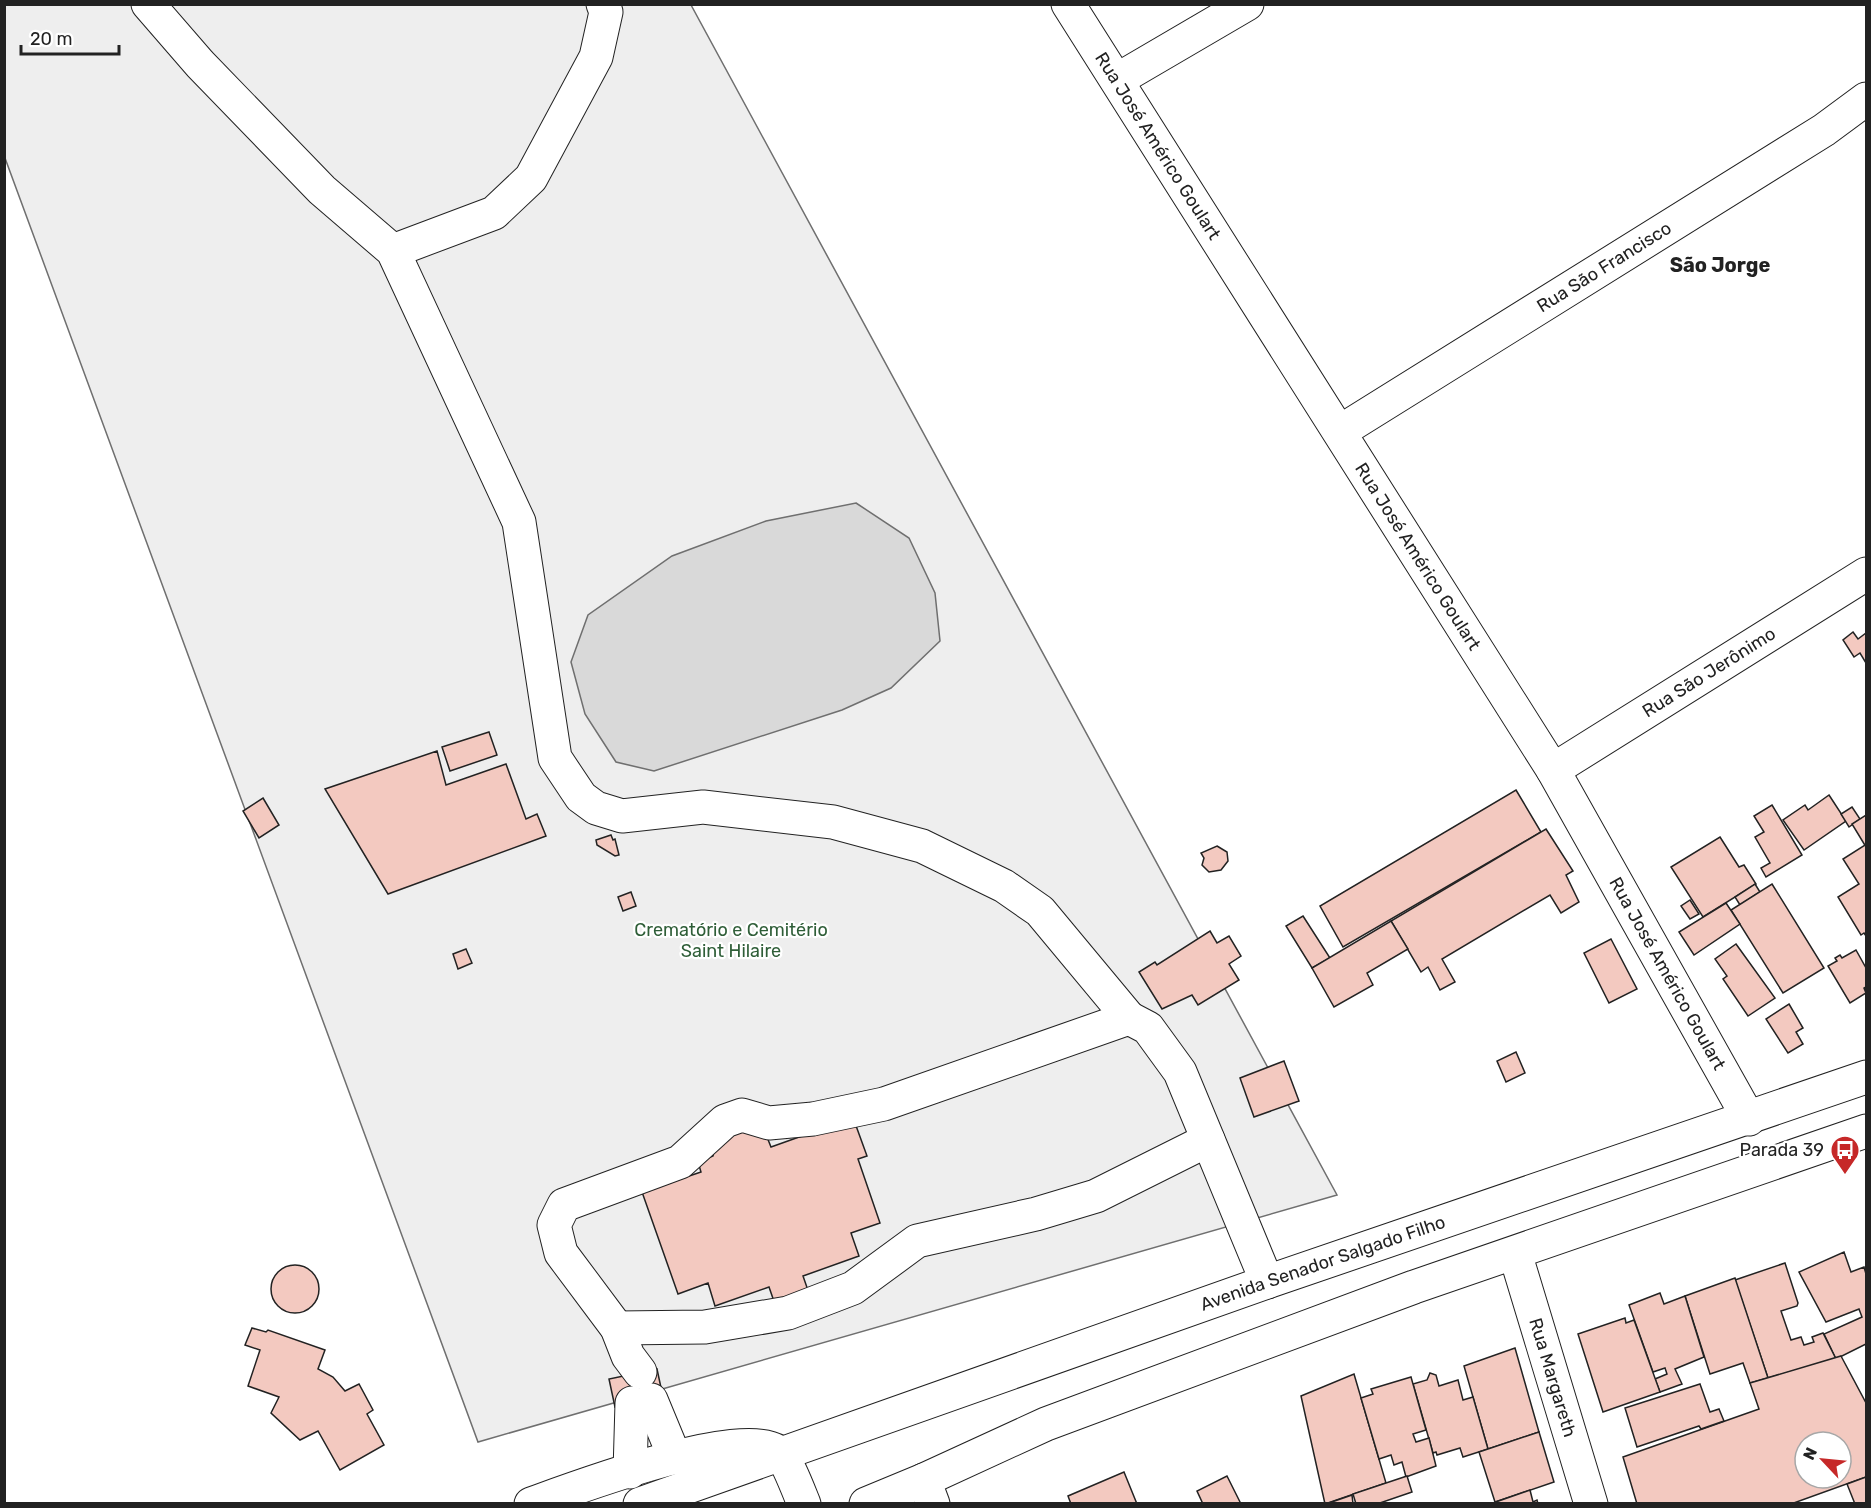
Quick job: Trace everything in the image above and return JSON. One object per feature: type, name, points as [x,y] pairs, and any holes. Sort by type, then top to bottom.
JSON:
[{"type":"street","points":[[148,4],[200,64],[322,190],[393,251],[519,522],[555,758],[581,797],[596,808],[622,816],[703,807],[833,822],[921,846],[1004,886],[1040,911],[1129,1018],[1148,1028],[1180,1072],[1267,1282]]},
{"type":"street","points":[[393,251],[494,213],[531,178],[596,57],[606,12],[603,4]]},
{"type":"street","name":"Rua José Américo Goulart","points":[[1068,4],[1341,431],[1553,770],[1749,1119]]},
{"type":"street","points":[[1117,80],[1247,4]]},
{"type":"street","name":"Rua São Francisco","points":[[1341,431],[1824,130],[1866,99]]},
{"type":"street","name":"Rua São Jerônimo","points":[[1553,770],[1866,574]]},
{"type":"street","points":[[675,1458],[633,1372],[561,1253],[554,1225],[564,1205],[680,1162],[725,1121],[742,1115],[769,1123],[813,1119],[884,1104],[1129,1018]]},
{"type":"street","name":"Avenida Senador Salgado Filho","points":[[640,1503],[1267,1282],[1749,1119],[1866,1077]]},
{"type":"street","points":[[866,1503],[928,1492],[1046,1424],[1403,1291],[1866,1131]]},
{"type":"street","points":[[633,1372],[705,1327],[788,1313],[853,1288],[916,1241],[1036,1214],[1096,1196],[1208,1140]]},
{"type":"street","name":"Rua Margareth","points":[[1515,1253],[1590,1503]]},
{"type":"street","points":[[630,1472],[633,1372]]},
{"type":"street","points":[[531,1503],[675,1458],[743,1444],[765,1445],[780,1453],[804,1503]]},
{"type":"green space","name":"Crematório e Cemitério Saint Hilaire","points":[[5,5],[691,5],[1337,1195],[478,1442],[5,158]]},
{"type":"shaded area","points":[[856,503],[909,538],[935,593],[940,641],[891,688],[842,710],[654,771],[616,762],[585,714],[571,662],[588,615],[672,556],[766,521]]},
{"type":"building","points":[[1853,632],[1858,639],[1866,633],[1866,663],[1860,653],[1854,657],[1843,640]]},
{"type":"building","points":[[489,732],[497,755],[450,771],[442,747]]},
{"type":"building","points":[[437,751],[446,785],[506,764],[526,819],[537,814],[546,836],[388,894],[325,789]]},
{"type":"building","points":[[1516,790],[1541,832],[1343,947],[1320,906]]},
{"type":"building","points":[[1829,795],[1846,821],[1804,850],[1783,820],[1805,805],[1808,810]]},
{"type":"building","points":[[263,798],[279,825],[259,838],[243,811]]},
{"type":"building","points":[[1772,805],[1802,855],[1766,877],[1761,868],[1770,863],[1755,837],[1764,832],[1754,816]]},
{"type":"building","points":[[1852,807],[1860,819],[1849,827],[1841,814]]},
{"type":"building","points":[[1866,815],[1866,847],[1852,824]]},
{"type":"building","points":[[1546,829],[1573,871],[1566,875],[1579,902],[1561,913],[1550,895],[1442,959],[1455,982],[1440,990],[1428,967],[1421,972],[1391,921]]},
{"type":"building","points":[[611,835],[613,840],[615,839],[619,855],[615,856],[597,845],[596,840]]},
{"type":"building","points":[[1720,837],[1739,867],[1744,865],[1756,884],[1703,917],[1671,867]]},
{"type":"building","points":[[1865,845],[1866,936],[1864,933],[1861,935],[1838,897],[1859,884],[1843,859]]},
{"type":"building","points":[[1217,846],[1227,852],[1228,861],[1221,870],[1209,872],[1202,865],[1204,858],[1201,853]]},
{"type":"building","points":[[1755,884],[1760,892],[1740,905],[1735,897]]},
{"type":"building","points":[[1772,884],[1824,968],[1783,993],[1731,910]]},
{"type":"building","points":[[631,892],[636,906],[623,911],[618,897]]},
{"type":"building","points":[[1690,900],[1699,914],[1690,919],[1681,906]]},
{"type":"building","points":[[1726,903],[1740,924],[1694,955],[1679,932]]},
{"type":"building","points":[[1303,916],[1330,958],[1312,968],[1286,926]]},
{"type":"building","points":[[1391,921],[1408,949],[1367,973],[1373,985],[1334,1007],[1312,968]]},
{"type":"building","points":[[1210,931],[1217,943],[1229,936],[1241,956],[1229,964],[1239,980],[1198,1005],[1192,995],[1162,1009],[1139,972],[1155,962],[1157,965]]},
{"type":"building","points":[[1611,939],[1637,989],[1609,1003],[1584,953]]},
{"type":"building","points":[[1736,944],[1775,998],[1748,1016],[1723,979],[1727,976],[1715,959]]},
{"type":"building","points":[[466,949],[472,963],[458,969],[453,954]]},
{"type":"building","points":[[1856,950],[1866,968],[1866,987],[1864,988],[1866,993],[1850,1003],[1828,966],[1837,961],[1835,958],[1840,955],[1842,958]]},
{"type":"building","points":[[1789,1004],[1803,1028],[1796,1032],[1803,1044],[1788,1053],[1766,1019]]},
{"type":"building","points":[[1516,1052],[1525,1073],[1506,1082],[1497,1061]]},
{"type":"building","points":[[1284,1061],[1299,1101],[1254,1117],[1240,1078]]},
{"type":"building","points":[[844,1121],[855,1123],[867,1156],[858,1159],[880,1223],[851,1233],[859,1256],[803,1276],[811,1299],[777,1310],[769,1287],[715,1306],[708,1283],[678,1294],[642,1192],[701,1172],[698,1162],[713,1156],[716,1142],[741,1125],[767,1137],[771,1147]]},
{"type":"building","points":[[1844,1252],[1851,1272],[1864,1267],[1866,1274],[1866,1344],[1836,1359],[1824,1334],[1862,1317],[1859,1309],[1826,1322],[1799,1272]]},
{"type":"building","points":[[1785,1263],[1798,1303],[1797,1306],[1781,1311],[1791,1340],[1801,1337],[1804,1345],[1814,1342],[1812,1337],[1823,1333],[1836,1359],[1768,1378],[1735,1280]]},
{"type":"building","points":[[290,1265],[300,1265],[315,1275],[319,1289],[318,1298],[309,1309],[300,1313],[290,1313],[275,1303],[271,1294],[271,1284],[281,1269]]},
{"type":"building","points":[[1735,1278],[1768,1378],[1750,1383],[1743,1363],[1710,1374],[1685,1296]]},
{"type":"building","points":[[1660,1293],[1664,1304],[1685,1296],[1704,1357],[1675,1369],[1682,1384],[1660,1392],[1655,1379],[1667,1374],[1665,1368],[1653,1372],[1629,1305]]},
{"type":"building","points":[[1625,1318],[1626,1323],[1634,1320],[1660,1392],[1603,1412],[1578,1334]]},
{"type":"building","points":[[252,1328],[266,1332],[268,1330],[325,1350],[318,1369],[333,1377],[345,1391],[359,1384],[373,1410],[367,1414],[384,1445],[340,1470],[318,1431],[300,1440],[271,1413],[279,1397],[248,1386],[260,1350],[245,1345]]},
{"type":"building","points":[[1515,1348],[1539,1432],[1488,1449],[1464,1366]]},
{"type":"building","points":[[1841,1356],[1866,1403],[1866,1477],[1853,1482],[1853,1430],[1793,1430],[1793,1490],[1830,1490],[1791,1504],[1637,1504],[1623,1457],[1759,1409],[1750,1383]]},
{"type":"building","points":[[657,1369],[663,1397],[615,1407],[609,1379]]},
{"type":"building","points":[[1430,1373],[1436,1375],[1439,1386],[1458,1380],[1463,1400],[1473,1397],[1488,1449],[1463,1457],[1460,1448],[1437,1455],[1436,1452],[1433,1453],[1413,1384],[1427,1380]]},
{"type":"building","points":[[1354,1374],[1386,1483],[1325,1504],[1301,1396]]},
{"type":"building","points":[[1411,1377],[1426,1430],[1413,1434],[1416,1442],[1429,1438],[1436,1466],[1406,1477],[1402,1462],[1394,1465],[1391,1455],[1379,1459],[1361,1398],[1373,1394],[1371,1389]]},
{"type":"building","points":[[1700,1384],[1710,1412],[1719,1409],[1724,1421],[1701,1429],[1699,1426],[1637,1447],[1625,1408]]},
{"type":"building","points":[[1539,1432],[1554,1482],[1495,1502],[1479,1452]]},
{"type":"building","points":[[1124,1472],[1137,1504],[1071,1504],[1068,1496]]},
{"type":"building","points":[[1227,1476],[1241,1504],[1203,1504],[1197,1491]]},
{"type":"building","points":[[1407,1476],[1412,1492],[1377,1504],[1356,1504],[1353,1494]]},
{"type":"building","points":[[1866,1477],[1866,1504],[1855,1504],[1849,1490],[1853,1490],[1853,1482]]},
{"type":"building","points":[[1530,1490],[1533,1502],[1537,1500],[1538,1504],[1490,1504]]},
{"type":"building","points":[[1352,1495],[1353,1504],[1326,1504]]},
{"type":"place","name":"Parada 39","points":[[1845,1176]]},
{"type":"district","name":"São Jorge","points":[[1720,265]]}]
